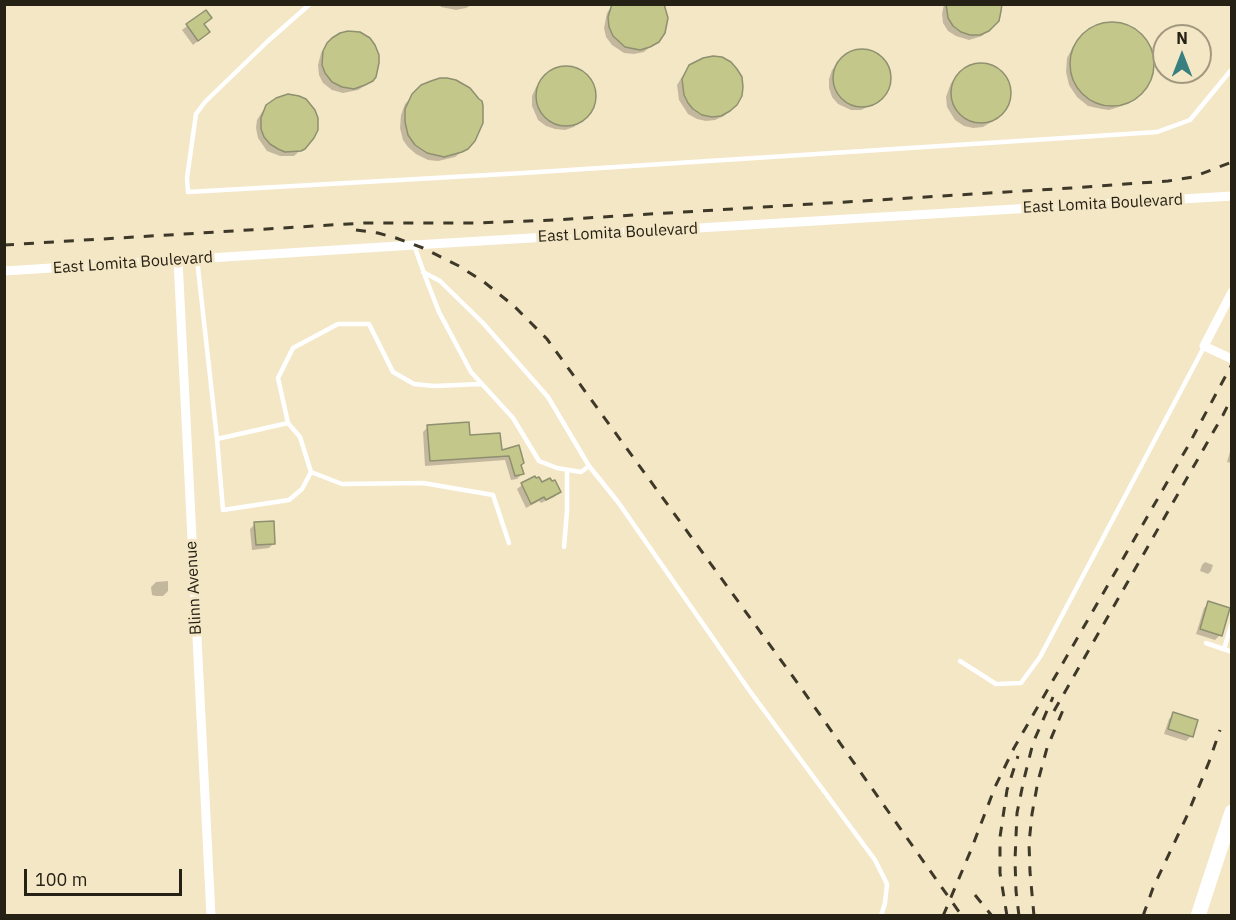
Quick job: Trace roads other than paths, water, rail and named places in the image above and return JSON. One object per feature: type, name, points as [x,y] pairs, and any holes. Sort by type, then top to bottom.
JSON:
[{"type":"main road","points":[[1198,915],[1232,812]]},
{"type":"street","name":"East Lomita Boulevard","points":[[4,271],[1232,196]]},
{"type":"street","name":"Blinn Avenue","points":[[178,260],[211,915]]},
{"type":"street","points":[[1232,292],[1204,346],[1232,359]]},
{"type":"lane","points":[[310,4],[253,56],[196,114],[187,178],[188,192],[1157,132],[1190,120],[1232,69]]},
{"type":"lane","points":[[414,245],[439,312],[471,372],[513,418],[539,461],[557,468],[581,472],[589,466]]},
{"type":"lane","points":[[197,259],[223,510],[289,500],[302,489],[311,471],[300,438],[288,423],[278,378],[293,348],[338,324],[369,324],[393,372],[414,384],[434,386],[482,384]]},
{"type":"lane","points":[[423,272],[440,281],[483,323],[549,397],[589,466],[618,502],[749,690],[875,860],[887,884],[881,915]]},
{"type":"lane","points":[[960,661],[996,684],[1021,683],[1040,657],[1204,346]]},
{"type":"lane","points":[[217,439],[288,423]]},
{"type":"lane","points":[[564,547],[567,470]]},
{"type":"lane","points":[[311,471],[342,484],[423,483],[493,495],[509,543]]},
{"type":"lane","points":[[1224,649],[1232,623]]},
{"type":"lane","points":[[1206,643],[1232,651]]},
{"type":"railway","points":[[4,245],[364,223],[554,220],[1071,188],[1193,177],[1232,162]]},
{"type":"railway","points":[[356,230],[396,238],[423,248],[459,266],[514,306],[547,339],[799,685],[962,916]]},
{"type":"railway","points":[[943,916],[995,787],[1014,748],[1188,446],[1232,364]]},
{"type":"railway","points":[[1054,711],[1232,397]]},
{"type":"railway","points":[[1019,916],[1015,860],[1017,813],[1033,743],[1053,697]]},
{"type":"railway","points":[[1034,916],[1029,843],[1032,814],[1047,748],[1066,703]]},
{"type":"railway","points":[[1143,916],[1153,888],[1186,818],[1220,730]]},
{"type":"railway","points":[[1007,916],[1000,873],[1000,837],[1007,790],[1018,756]]},
{"type":"railway","points":[[975,895],[992,916]]}]
